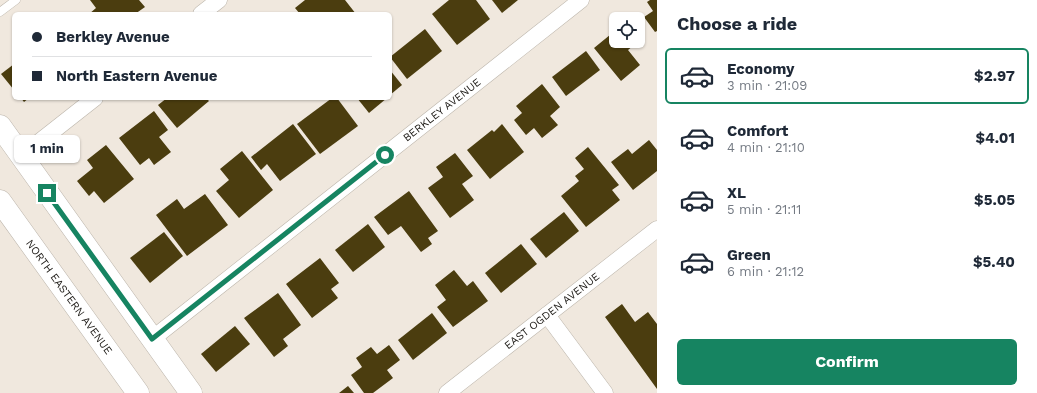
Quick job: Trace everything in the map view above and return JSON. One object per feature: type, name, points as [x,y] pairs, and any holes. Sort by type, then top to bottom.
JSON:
[{"type":"main road","points":[[0,126],[20,157],[191,393]]},
{"type":"main road","name":"NORTH EASTERN AVENUE","points":[[0,201],[138,393]]},
{"type":"street","points":[[204,12],[219,0]]},
{"type":"street","name":"BERKLEY AVENUE","points":[[152,339],[581,0]]},
{"type":"street","points":[[20,157],[92,100]]},
{"type":"street","name":"EAST OGDEN AVENUE","points":[[447,393],[657,229]]},
{"type":"street","points":[[547,315],[605,393]]},
{"type":"lane","points":[[0,12],[16,0]]},
{"type":"building","points":[[90,0],[139,0],[145,7],[138,12],[91,12],[96,8]]},
{"type":"building","points":[[305,0],[345,0],[354,12],[298,12],[295,8]]},
{"type":"building","points":[[449,0],[476,0],[490,19],[457,45],[432,14]]},
{"type":"building","points":[[492,0],[518,0],[502,13]]},
{"type":"building","points":[[650,0],[657,0],[657,31],[655,32],[645,18],[645,16],[653,11],[647,2]]},
{"type":"building","points":[[425,29],[442,51],[407,79],[392,60],[392,55]]},
{"type":"building","points":[[609,36],[609,48],[630,48],[628,50],[640,65],[621,81],[594,48]]},
{"type":"building","points":[[586,51],[600,70],[566,96],[552,77]]},
{"type":"building","points":[[12,66],[12,88],[1,74]]},
{"type":"building","points":[[392,72],[402,85],[392,93]]},
{"type":"building","points":[[542,84],[560,107],[550,116],[558,125],[542,138],[534,128],[526,135],[514,120],[522,113],[516,106]]},
{"type":"building","points":[[164,100],[209,101],[177,128],[158,105]]},
{"type":"building","points":[[329,100],[338,100],[358,126],[320,154],[297,124]]},
{"type":"building","points":[[359,100],[385,100],[369,113]]},
{"type":"building","points":[[154,111],[168,130],[159,137],[171,152],[154,165],[149,158],[140,165],[119,138]]},
{"type":"building","points":[[293,124],[316,154],[280,181],[267,164],[261,170],[251,157]]},
{"type":"building","points":[[502,124],[524,152],[490,179],[467,150],[492,130],[494,132]]},
{"type":"building","points":[[649,140],[657,150],[657,171],[633,190],[611,162],[628,149],[632,154]]},
{"type":"building","points":[[106,145],[134,179],[104,203],[94,191],[89,196],[77,181],[93,168],[87,160]]},
{"type":"building","points":[[588,147],[619,185],[612,190],[620,200],[586,227],[561,196],[579,181],[575,176],[584,169],[575,158]]},
{"type":"building","points":[[242,151],[273,190],[239,218],[216,191],[229,180],[220,169]]},
{"type":"building","points":[[455,153],[473,176],[462,184],[474,200],[450,218],[428,188],[443,177],[436,167]]},
{"type":"building","points":[[409,191],[438,231],[428,238],[432,244],[421,252],[401,226],[388,235],[374,217]]},
{"type":"building","points":[[205,194],[228,225],[187,256],[156,215],[177,199],[184,209]]},
{"type":"building","points":[[564,212],[579,231],[546,258],[530,239]]},
{"type":"building","points":[[368,224],[385,247],[353,272],[335,250]]},
{"type":"building","points":[[164,232],[183,256],[150,283],[130,258]]},
{"type":"building","points":[[521,244],[537,264],[501,293],[485,273]]},
{"type":"building","points":[[320,258],[339,283],[331,289],[338,298],[312,318],[286,284]]},
{"type":"building","points":[[454,270],[467,286],[473,281],[488,301],[453,327],[437,307],[446,300],[435,285]]},
{"type":"building","points":[[278,293],[301,325],[283,339],[288,346],[274,357],[244,318]]},
{"type":"building","points":[[622,304],[635,322],[648,312],[657,324],[657,389],[605,317]]},
{"type":"building","points":[[432,313],[447,333],[413,360],[398,340]]},
{"type":"building","points":[[235,326],[250,344],[216,372],[201,354]]},
{"type":"building","points":[[389,345],[400,360],[387,370],[393,378],[373,393],[364,393],[351,375],[362,367],[356,358],[371,347],[377,354]]},
{"type":"building","points":[[348,386],[354,393],[339,393]]},
{"type":"route","points":[[47,193],[152,339],[385,155]]}]
